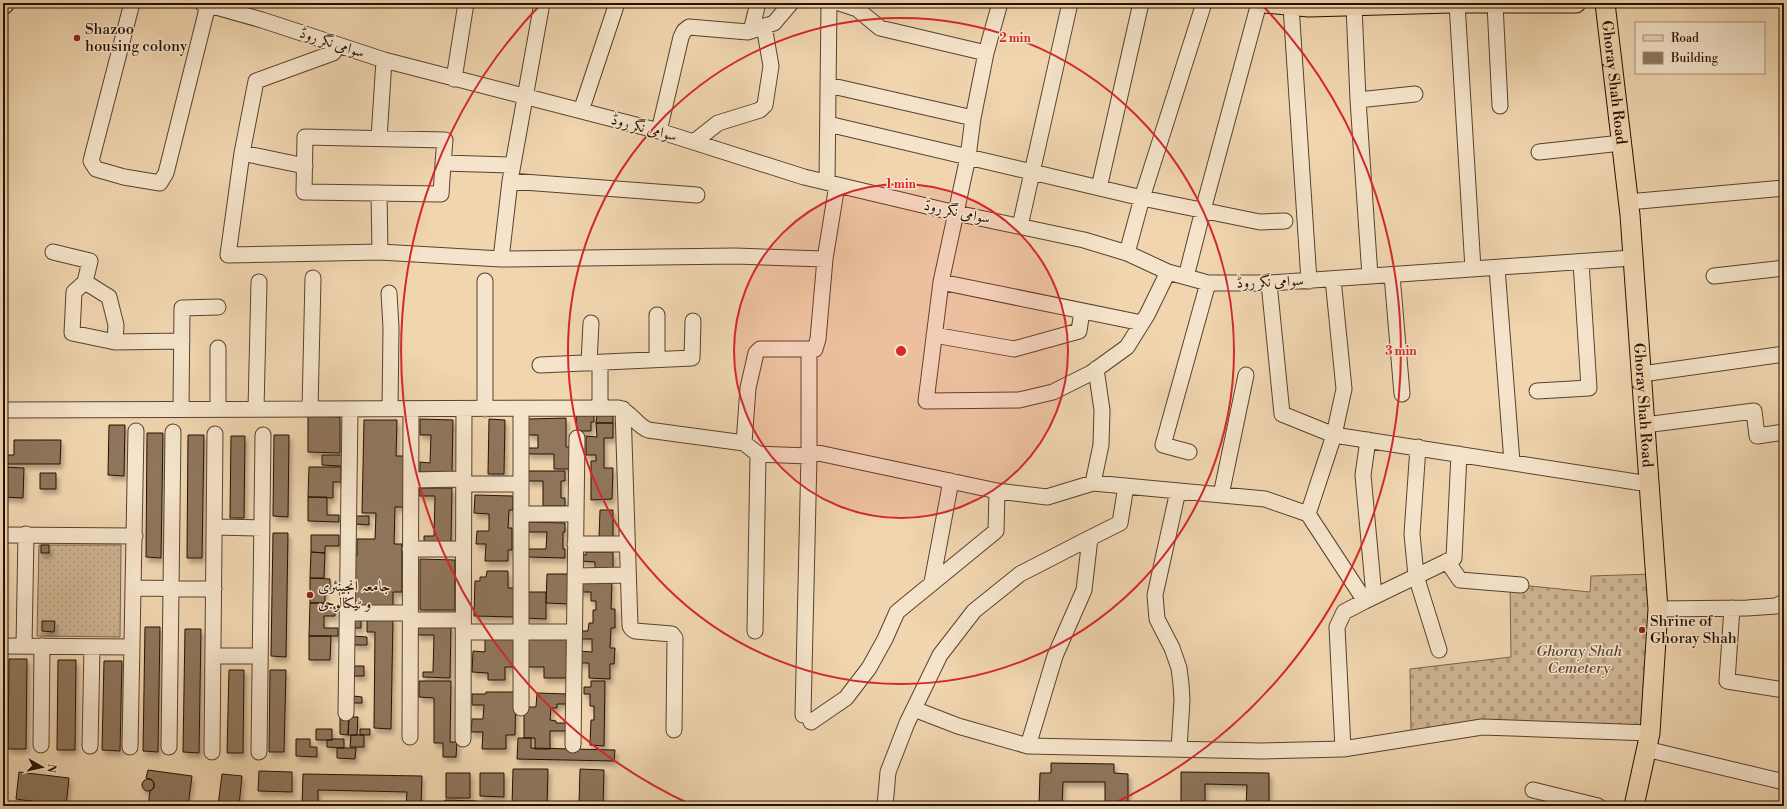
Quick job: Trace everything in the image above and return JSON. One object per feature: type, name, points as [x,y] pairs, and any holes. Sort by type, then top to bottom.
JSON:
[{"type":"main road","points":[[1264,3],[1354,6],[1451,3]]},
{"type":"main road","points":[[1466,3],[1576,3]]},
{"type":"main road","name":"Ghoray Shah Road","points":[[1605,3],[1628,202],[1642,374],[1658,609],[1648,741],[1634,806]]},
{"type":"street","points":[[132,3],[91,161],[96,169],[124,177],[160,183],[166,174],[205,4]]},
{"type":"street","points":[[454,79],[466,3]]},
{"type":"street","points":[[501,259],[512,165],[542,3]]},
{"type":"street","points":[[580,111],[617,3]]},
{"type":"street","points":[[694,142],[718,123],[760,110],[765,105],[772,66],[757,28],[758,3]]},
{"type":"street","points":[[659,131],[684,30],[689,27],[748,32],[774,23],[791,3]]},
{"type":"street","points":[[744,444],[748,388],[756,353],[760,349],[815,349],[818,339],[832,184],[828,124],[829,3]]},
{"type":"street","points":[[839,3],[857,9],[880,28],[986,54]]},
{"type":"street","points":[[1000,3],[986,54],[973,118],[968,157],[941,282],[926,401],[1019,400],[1053,392],[1096,369],[1127,347],[1142,323],[1168,272]]},
{"type":"street","points":[[1020,226],[1070,3]]},
{"type":"street","points":[[1099,188],[1141,3]]},
{"type":"street","points":[[1127,253],[1142,198],[1204,3]]},
{"type":"street","points":[[1186,277],[1259,3]]},
{"type":"street","points":[[1457,3],[1473,269]]},
{"type":"street","name":"سوامی نگر روڈ","points":[[205,4],[262,20],[384,60],[659,131],[804,177],[956,213],[1084,240],[1127,253],[1168,272],[1208,283],[1269,283],[1308,281],[1632,258]]},
{"type":"street","points":[[1495,4],[1500,106]]},
{"type":"street","points":[[1303,5],[1308,281]]},
{"type":"street","points":[[1354,6],[1358,100],[1370,276]]},
{"type":"street","points":[[338,45],[334,53],[256,81],[242,153],[228,255],[380,252],[501,259],[735,256],[825,259]]},
{"type":"street","points":[[379,138],[384,60]]},
{"type":"street","points":[[828,85],[973,118]]},
{"type":"street","points":[[1358,100],[1415,94]]},
{"type":"street","points":[[828,124],[1142,198],[1260,222],[1285,221]]},
{"type":"street","points":[[305,137],[445,140],[444,163],[441,194],[304,192],[305,137]]},
{"type":"street","points":[[1539,152],[1621,143]]},
{"type":"street","points":[[242,153],[305,166]]},
{"type":"street","points":[[444,163],[512,165]]},
{"type":"street","points":[[510,182],[697,196]]},
{"type":"street","points":[[1628,202],[1784,188]]},
{"type":"street","points":[[379,193],[380,252]]},
{"type":"street","points":[[53,252],[90,261],[85,282],[74,292],[72,333],[115,342],[182,341]]},
{"type":"street","points":[[1537,391],[1589,388],[1581,262]]},
{"type":"street","points":[[1497,268],[1512,462]]},
{"type":"street","points":[[1714,276],[1784,268]]},
{"type":"street","points":[[1392,275],[1402,394]]},
{"type":"street","points":[[310,409],[313,278]]},
{"type":"street","points":[[1308,514],[1334,435],[1344,389],[1333,279]]},
{"type":"street","points":[[485,281],[485,409]]},
{"type":"street","points":[[85,282],[110,297],[116,325],[115,342]]},
{"type":"street","points":[[256,409],[259,282]]},
{"type":"street","points":[[941,282],[1142,323]]},
{"type":"street","points":[[1189,452],[1164,445],[1208,283]]},
{"type":"street","points":[[1269,283],[1282,414],[1334,435],[1649,484]]},
{"type":"street","points":[[389,293],[391,328],[390,409]]},
{"type":"street","points":[[181,410],[182,308],[218,307]]},
{"type":"street","points":[[934,335],[1014,349],[1079,331],[1082,311]]},
{"type":"street","points":[[656,359],[657,314]]},
{"type":"street","points":[[540,365],[692,358],[693,321]]},
{"type":"street","points":[[591,323],[600,408]]},
{"type":"street","points":[[218,348],[218,410]]},
{"type":"street","points":[[809,350],[807,719],[846,698],[869,668],[885,639],[897,612],[996,531],[997,491]]},
{"type":"street","points":[[1642,374],[1784,354]]},
{"type":"street","points":[[1093,483],[1101,444],[1102,410],[1096,369]]},
{"type":"street","points":[[1221,494],[1246,375]]},
{"type":"street","points":[[346,712],[350,409]]},
{"type":"street","points":[[410,737],[411,409]]},
{"type":"street","points":[[463,739],[464,409]]},
{"type":"street","points":[[521,708],[522,409]]},
{"type":"street","points":[[3,410],[623,409],[639,425],[648,430],[744,444],[758,454],[809,453],[997,491],[1047,496],[1093,483],[1265,499],[1308,514],[1370,598]]},
{"type":"street","points":[[623,409],[630,626],[635,631],[672,634],[675,638],[674,730]]},
{"type":"street","points":[[1645,425],[1754,411],[1757,436],[1784,432]]},
{"type":"street","points":[[130,747],[136,431]]},
{"type":"street","points":[[169,747],[173,432]]},
{"type":"street","points":[[212,752],[215,434]]},
{"type":"street","points":[[259,752],[263,435]]},
{"type":"street","points":[[573,745],[577,438]]},
{"type":"street","points":[[1368,440],[1363,475],[1370,598]]},
{"type":"street","points":[[1418,448],[1412,534],[1416,576],[1439,650]]},
{"type":"street","points":[[755,631],[758,454]]},
{"type":"street","points":[[1343,749],[1337,627],[1344,612],[1454,558],[1459,454]]},
{"type":"street","points":[[411,480],[521,484]]},
{"type":"street","points":[[932,582],[952,481]]},
{"type":"street","points":[[885,806],[888,772],[914,709],[940,654],[974,611],[1020,574],[1120,523],[1126,486]]},
{"type":"street","points":[[1178,490],[1155,595],[1157,619],[1172,648],[1179,668],[1182,700],[1179,749]]},
{"type":"street","points":[[521,514],[576,514]]},
{"type":"street","points":[[214,527],[262,528]]},
{"type":"street","points":[[24,646],[26,534]]},
{"type":"street","points":[[3,535],[135,536]]},
{"type":"street","points":[[1028,746],[1055,656],[1084,590],[1090,538]]},
{"type":"street","points":[[575,544],[627,544]]},
{"type":"street","points":[[410,549],[463,549]]},
{"type":"street","points":[[1447,561],[1460,580],[1521,585]]},
{"type":"street","points":[[575,576],[628,574]]},
{"type":"street","points":[[133,588],[214,590]]},
{"type":"street","points":[[1658,609],[1776,606],[1784,602]]},
{"type":"street","points":[[1732,608],[1727,681],[1784,690]]},
{"type":"street","points":[[348,613],[410,616],[463,626],[521,631],[574,632]]},
{"type":"street","points":[[3,646],[131,647]]},
{"type":"street","points":[[41,745],[42,646]]},
{"type":"street","points":[[90,746],[92,647]]},
{"type":"street","points":[[213,656],[260,656]]},
{"type":"street","points":[[914,709],[958,726],[1028,746],[1262,751],[1343,749],[1398,742],[1482,727],[1648,741],[1784,782]]},
{"type":"street","points":[[1533,790],[1598,806]]},
{"type":"green space","points":[[39,545],[121,545],[120,637],[37,636]]},
{"type":"green space","name":"Ghoray Shah Cemetery","points":[[1652,574],[1645,729],[1411,735],[1410,669],[1511,657],[1510,584],[1590,592],[1591,576]]},
{"type":"building","points":[[576,415],[594,415],[594,422],[591,422],[591,431],[577,431]]},
{"type":"building","points":[[597,415],[613,415],[613,423],[596,423]]},
{"type":"building","points":[[308,416],[340,417],[340,453],[308,452]]},
{"type":"building","points":[[566,418],[566,447],[573,447],[573,469],[554,469],[554,454],[528,454],[528,448],[538,448],[538,435],[528,435],[528,419]]},
{"type":"building","points":[[420,419],[453,420],[452,472],[420,472],[420,462],[430,463],[431,435],[420,435]]},
{"type":"building","points":[[489,419],[505,420],[504,474],[488,474]]},
{"type":"building","points":[[364,420],[397,420],[396,456],[405,456],[404,507],[395,507],[394,544],[402,544],[402,592],[393,592],[393,607],[352,607],[353,556],[357,556],[357,539],[375,539],[376,513],[362,513]]},
{"type":"building","points":[[596,423],[613,423],[613,438],[604,438],[604,468],[613,468],[612,499],[591,500],[591,461],[596,461],[596,455],[586,455],[586,436],[597,437]]},
{"type":"building","points":[[109,425],[125,425],[124,476],[108,475]]},
{"type":"building","points":[[147,433],[163,433],[161,558],[146,557]]},
{"type":"building","points":[[188,435],[204,435],[202,558],[187,558]]},
{"type":"building","points":[[274,435],[289,435],[288,517],[273,516]]},
{"type":"building","points":[[231,436],[245,436],[244,518],[230,518]]},
{"type":"building","points":[[14,440],[61,440],[60,464],[3,464],[3,455],[14,455]]},
{"type":"building","points":[[322,455],[342,455],[342,466],[322,465]]},
{"type":"building","points":[[3,467],[24,468],[23,498],[3,497]]},
{"type":"building","points":[[309,467],[341,467],[341,482],[333,482],[333,498],[308,497]]},
{"type":"building","points":[[528,471],[565,471],[565,481],[561,481],[561,498],[565,498],[565,506],[543,506],[543,481],[528,481]]},
{"type":"building","points":[[40,473],[56,473],[56,489],[40,489]]},
{"type":"building","points":[[419,488],[452,488],[451,542],[424,542],[424,536],[434,536],[435,496],[419,496]]},
{"type":"building","points":[[475,495],[513,496],[513,510],[509,510],[508,528],[512,528],[512,550],[508,550],[508,561],[485,561],[486,544],[476,544],[477,531],[489,531],[489,514],[474,513]]},
{"type":"building","points":[[308,497],[327,497],[327,515],[339,515],[339,522],[308,521]]},
{"type":"building","points":[[600,510],[613,510],[613,539],[599,539]]},
{"type":"building","points":[[356,516],[369,516],[369,525],[356,524]]},
{"type":"building","points":[[528,522],[565,523],[565,532],[563,532],[563,549],[565,549],[565,558],[528,557],[528,549],[546,549],[547,532],[528,532]]},
{"type":"building","points":[[273,533],[288,533],[286,657],[271,656]]},
{"type":"building","points":[[311,535],[339,535],[339,546],[325,546],[325,553],[311,552]]},
{"type":"building","points":[[41,545],[49,545],[49,553],[41,553]]},
{"type":"building","points":[[3,546],[5,546],[4,636],[3,636]]},
{"type":"building","points":[[311,552],[325,553],[324,578],[310,578]]},
{"type":"building","points":[[586,552],[613,552],[613,572],[595,572],[595,562],[580,561],[580,554],[586,555]]},
{"type":"building","points":[[420,559],[455,560],[455,610],[420,610]]},
{"type":"building","points":[[487,571],[508,571],[508,588],[515,588],[515,617],[474,616],[475,581],[480,581],[480,577],[486,577]]},
{"type":"building","points":[[547,574],[570,574],[570,604],[546,603]]},
{"type":"building","points":[[310,578],[330,579],[330,588],[325,588],[325,603],[310,603]]},
{"type":"building","points":[[580,580],[612,581],[611,609],[615,609],[615,628],[611,628],[610,648],[615,648],[614,664],[610,664],[610,679],[589,678],[589,663],[579,663],[579,651],[592,652],[592,639],[578,639],[578,631],[588,631],[589,623],[593,623],[593,610],[596,610],[596,601],[591,601],[591,592],[580,592]]},
{"type":"building","points":[[525,592],[546,592],[546,619],[524,618]]},
{"type":"building","points":[[310,603],[330,603],[330,607],[335,607],[335,616],[324,616],[324,628],[338,628],[338,636],[309,636]]},
{"type":"building","points":[[353,617],[361,617],[361,628],[353,628]]},
{"type":"building","points":[[367,618],[393,618],[391,729],[374,728],[375,632],[367,632]]},
{"type":"building","points":[[42,621],[55,621],[54,632],[42,631]]},
{"type":"building","points":[[418,624],[451,625],[450,678],[423,677],[423,672],[433,672],[434,635],[417,635]]},
{"type":"building","points":[[145,627],[160,627],[158,752],[143,751]]},
{"type":"building","points":[[185,629],[201,629],[199,753],[183,752]]},
{"type":"building","points":[[309,636],[331,636],[330,660],[309,660]]},
{"type":"building","points":[[353,636],[367,637],[367,645],[353,645]]},
{"type":"building","points":[[528,636],[569,636],[568,678],[544,678],[544,667],[528,667]]},
{"type":"building","points":[[485,637],[517,637],[516,667],[505,667],[505,680],[488,680],[488,673],[472,672],[473,651],[485,652]]},
{"type":"building","points":[[9,659],[27,659],[26,749],[8,749]]},
{"type":"building","points":[[58,660],[76,660],[75,750],[57,750]]},
{"type":"building","points":[[104,661],[122,661],[120,751],[102,750]]},
{"type":"building","points":[[353,666],[364,666],[364,676],[353,676]]},
{"type":"building","points":[[229,670],[244,670],[243,753],[227,753]]},
{"type":"building","points":[[270,670],[286,670],[284,752],[269,752]]},
{"type":"building","points":[[419,681],[451,681],[450,742],[457,742],[456,757],[443,757],[443,743],[434,743],[434,698],[419,697]]},
{"type":"building","points":[[591,681],[605,681],[604,746],[590,745],[591,720],[594,720],[594,706],[590,706],[590,694],[584,694],[584,687],[591,687]]},
{"type":"building","points":[[486,692],[516,692],[515,735],[506,735],[506,749],[482,749],[483,732],[471,732],[472,719],[483,719],[484,705],[472,705],[472,694],[486,694]]},
{"type":"building","points":[[537,693],[567,694],[567,704],[557,704],[557,708],[551,708],[550,720],[556,721],[556,723],[568,723],[568,731],[550,731],[550,749],[535,749],[535,738],[524,738],[524,707],[536,707]]},
{"type":"building","points":[[353,696],[362,697],[362,703],[353,703]]},
{"type":"building","points":[[340,717],[349,717],[348,735],[340,734]]},
{"type":"building","points":[[349,717],[358,717],[357,735],[348,735]]},
{"type":"building","points":[[316,729],[332,729],[332,740],[316,740]]},
{"type":"building","points":[[360,729],[370,729],[370,735],[360,735]]},
{"type":"building","points":[[351,735],[364,735],[364,747],[350,747]]},
{"type":"building","points":[[518,738],[531,738],[531,748],[615,750],[614,761],[517,759]]},
{"type":"building","points":[[296,739],[310,739],[310,747],[317,747],[317,757],[296,756]]},
{"type":"building","points":[[344,739],[344,748],[327,747],[327,740]]},
{"type":"building","points":[[337,748],[356,748],[355,759],[337,758]]},
{"type":"building","points":[[1051,763],[1114,764],[1114,773],[1128,774],[1128,806],[1105,806],[1105,782],[1063,782],[1062,806],[1039,806],[1040,773],[1051,773]]},
{"type":"building","points":[[513,769],[548,769],[547,806],[512,806]]},
{"type":"building","points":[[580,769],[604,770],[603,806],[579,806]]},
{"type":"building","points":[[148,770],[192,776],[188,806],[148,806],[150,791],[154,788],[154,783],[151,779],[146,778]]},
{"type":"building","points":[[259,771],[292,772],[292,792],[258,791]]},
{"type":"building","points":[[19,772],[69,778],[66,806],[16,799]]},
{"type":"building","points":[[1181,772],[1269,773],[1269,806],[1246,806],[1247,785],[1205,784],[1205,806],[1181,806]]},
{"type":"building","points":[[446,773],[470,773],[470,798],[446,798]]},
{"type":"building","points":[[480,773],[504,773],[504,797],[480,796]]},
{"type":"building","points":[[222,774],[242,776],[239,806],[218,806]]},
{"type":"building","points":[[303,774],[422,776],[421,806],[406,806],[407,792],[318,790],[318,806],[302,806]]},
{"type":"building","points":[[146,779],[150,779],[154,785],[150,791],[146,791],[142,787],[142,783]]},
{"type":"building","points":[[445,800],[477,801],[477,804],[497,804],[497,806],[445,806]]},
{"type":"place","name":"Shazoo housing colony","points":[[77,38]]},
{"type":"place","name":"جامعہ انجینئری و ٹیکنالوجی","points":[[310,595]]},
{"type":"place","name":"Shrine of Ghoray Shah","points":[[1642,630]]}]
